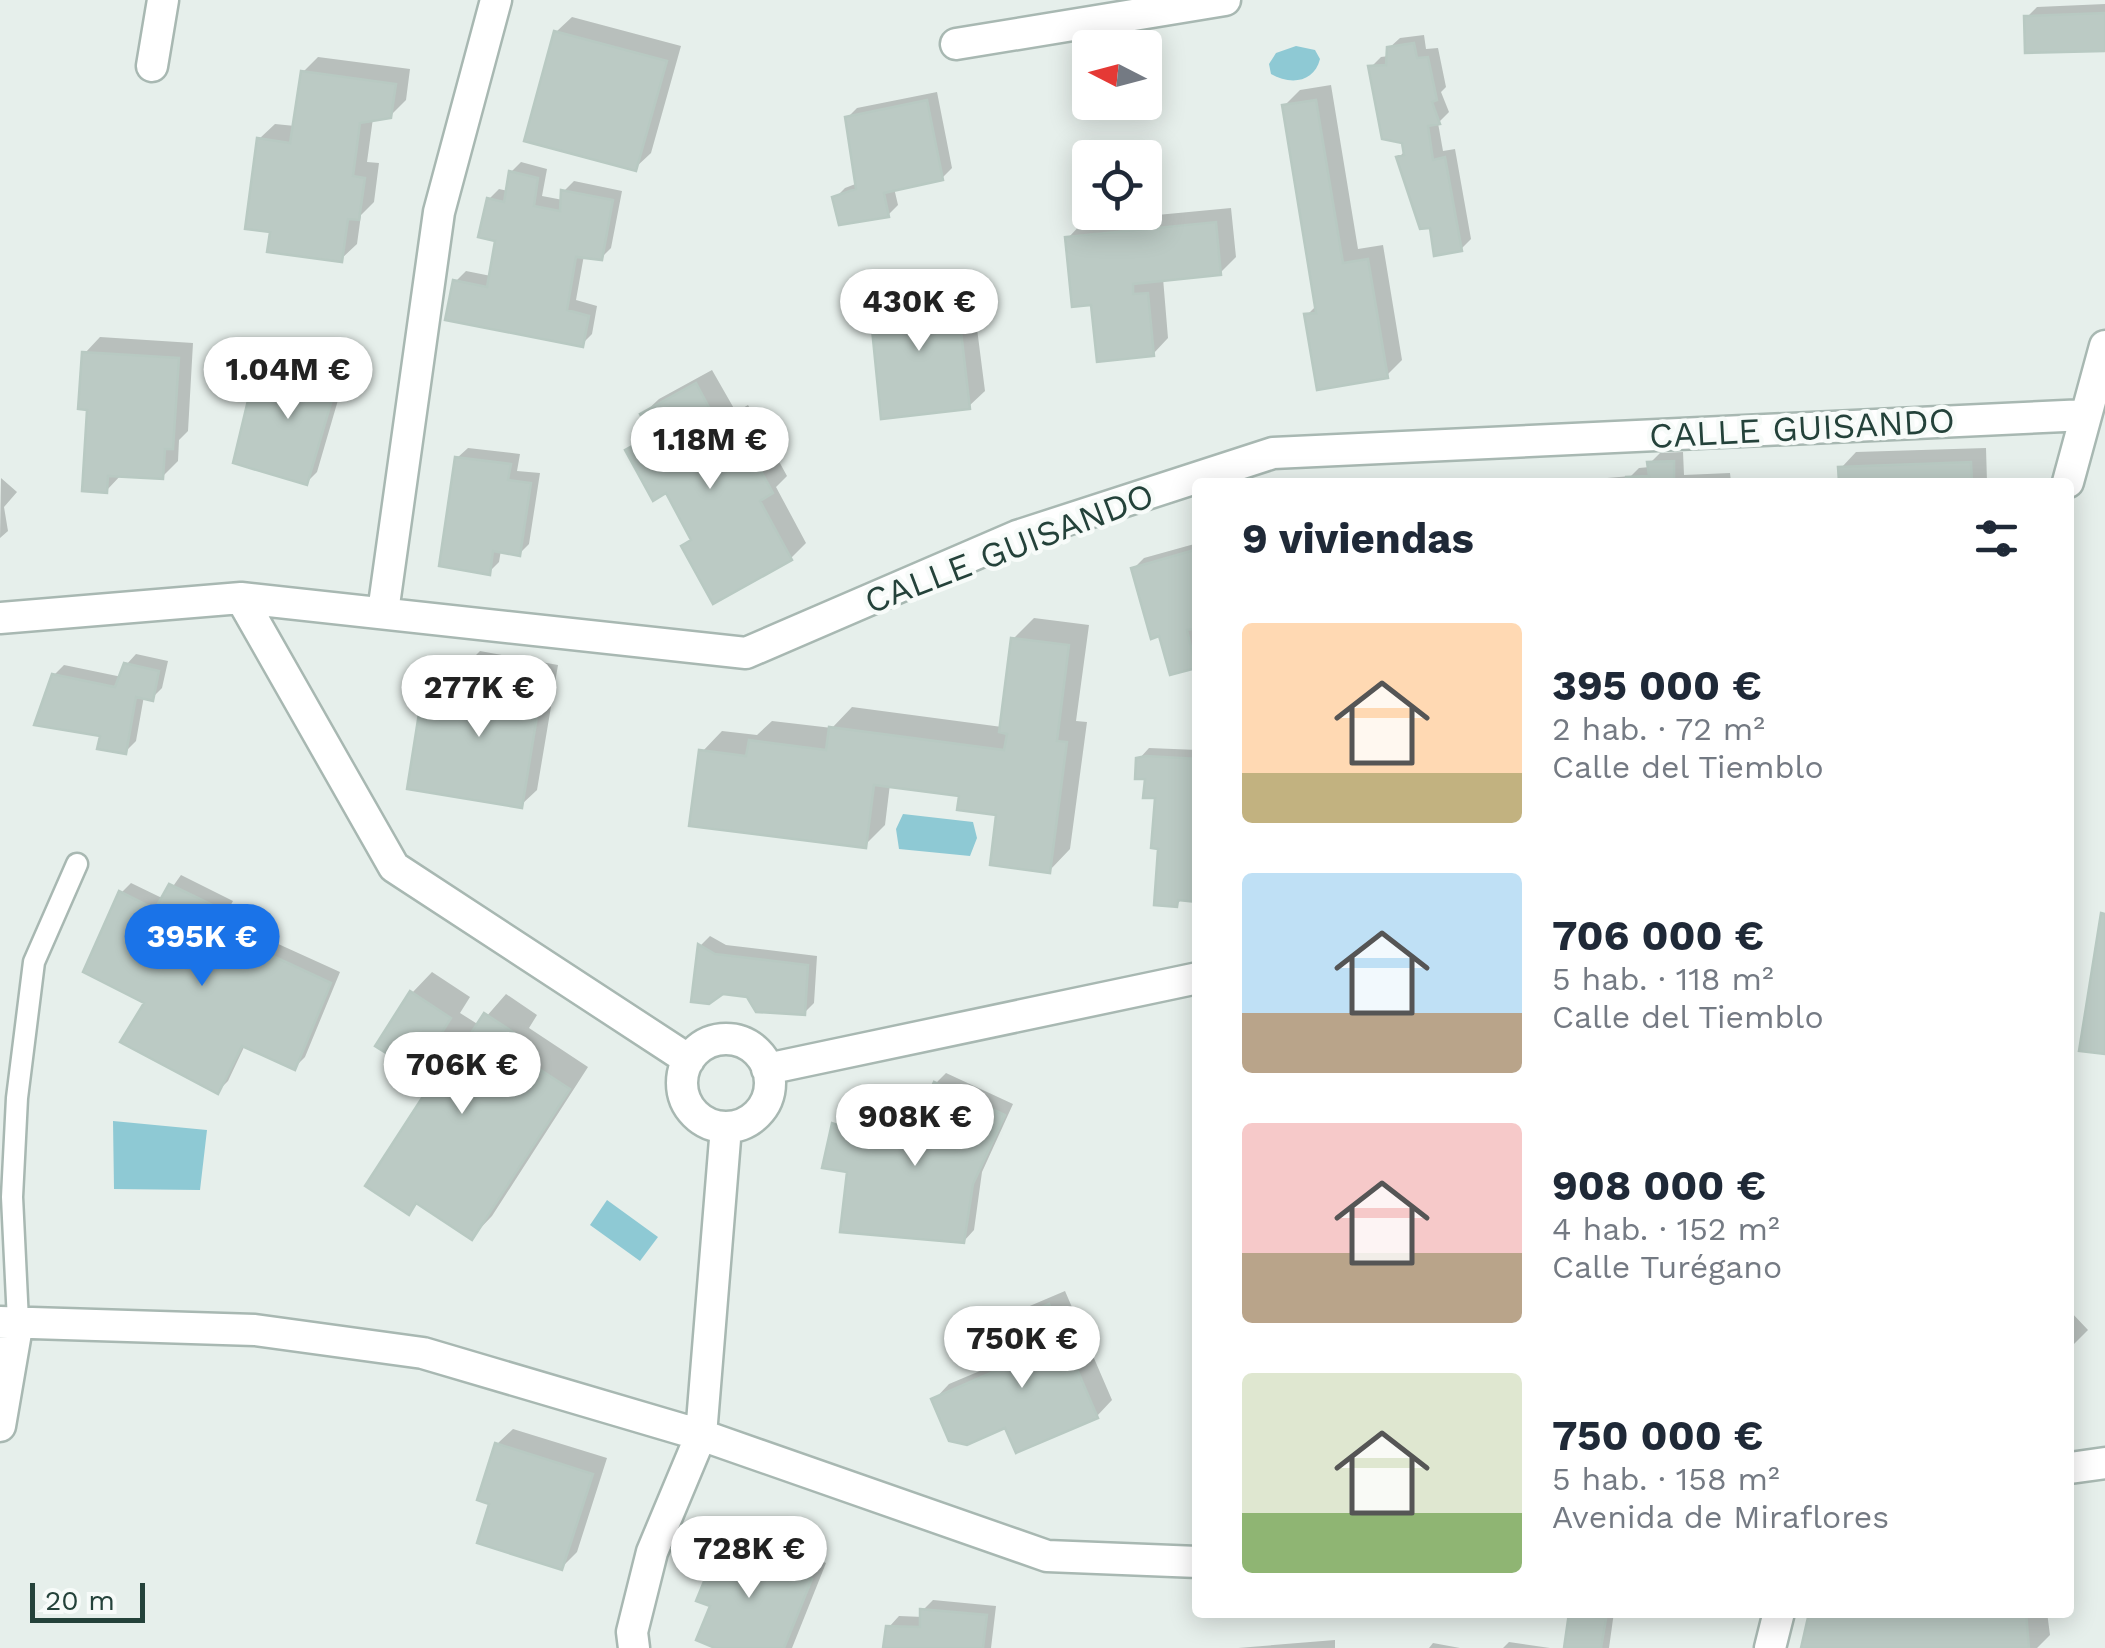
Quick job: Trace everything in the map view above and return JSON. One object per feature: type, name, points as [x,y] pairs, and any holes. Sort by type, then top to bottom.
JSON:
[{"type":"street","points":[[152,66],[163,0]]},
{"type":"street","points":[[383,612],[440,212],[496,0]]},
{"type":"street","points":[[956,44],[1225,0]]},
{"type":"street","points":[[2069,478],[2105,346]]},
{"type":"street","name":"CALLE GUISANDO","points":[[1196,478],[1273,453],[2086,415]]},
{"type":"street","name":"CALLE GUISANDO","points":[[0,618],[241,598],[746,653],[1017,536],[1192,479]]},
{"type":"street","points":[[241,598],[394,867],[689,1060]]},
{"type":"street","points":[[768,1069],[1192,979]]},
{"type":"street","points":[[738,1041],[761,1056],[768,1069],[768,1096],[761,1109],[740,1125],[726,1128],[701,1120],[685,1099],[682,1085],[689,1060],[710,1042],[738,1041]]},
{"type":"street","points":[[634,1648],[632,1632],[652,1552],[701,1435],[726,1128]]},
{"type":"street","points":[[0,1426],[9,1321],[255,1330],[423,1353],[701,1435],[1047,1556],[1192,1562]]},
{"type":"street","points":[[2074,1467],[2105,1463]]},
{"type":"street","points":[[1770,1648],[1778,1618]]},
{"type":"lane","points":[[9,1321],[16,1098],[34,962],[78,864]]},
{"type":"water","points":[[1296,46],[1315,50],[1320,59],[1312,73],[1300,80],[1271,74],[1269,64],[1276,53]]},
{"type":"water","points":[[903,814],[973,822],[977,838],[970,856],[899,849],[896,829]]},
{"type":"water","points":[[113,1121],[207,1130],[200,1190],[114,1189]]},
{"type":"water","points":[[607,1200],[658,1237],[640,1261],[590,1225]]},
{"type":"building","points":[[2105,13],[2105,51],[2025,53],[2024,16]]},
{"type":"building","points":[[554,31],[667,61],[636,171],[524,141]]},
{"type":"building","points":[[1414,43],[1417,58],[1428,57],[1437,100],[1432,102],[1440,124],[1428,126],[1433,160],[1445,157],[1462,251],[1434,256],[1430,228],[1420,229],[1396,157],[1404,155],[1402,143],[1382,139],[1368,66],[1386,65],[1387,47]]},
{"type":"building","points":[[301,71],[396,84],[391,118],[360,123],[353,176],[365,178],[359,220],[348,219],[342,262],[267,252],[270,232],[245,229],[257,138],[290,143]]},
{"type":"building","points":[[927,100],[943,180],[884,193],[889,217],[839,225],[832,197],[856,189],[845,117]]},
{"type":"building","points":[[1316,100],[1343,263],[1368,259],[1388,378],[1317,390],[1304,314],[1316,313],[1282,105]]},
{"type":"building","points":[[509,171],[538,178],[534,206],[560,211],[561,190],[613,200],[602,260],[576,257],[567,310],[589,316],[583,347],[445,320],[453,280],[487,287],[495,241],[478,237],[487,198],[504,202]]},
{"type":"building","points":[[1216,222],[1221,275],[1133,284],[1133,294],[1148,293],[1154,356],[1097,362],[1091,305],[1072,307],[1065,237]]},
{"type":"building","points":[[956,288],[970,409],[881,419],[869,299]]},
{"type":"building","points":[[82,352],[179,358],[173,449],[165,449],[163,479],[108,476],[107,493],[82,491],[87,410],[78,409]]},
{"type":"building","points":[[289,354],[341,369],[307,485],[233,463],[250,392],[277,399]]},
{"type":"building","points":[[696,383],[719,426],[732,418],[773,493],[760,501],[792,560],[713,604],[681,546],[691,540],[666,493],[653,501],[625,450],[652,435],[640,414]]},
{"type":"building","points":[[455,457],[511,464],[508,480],[531,483],[520,556],[493,551],[490,575],[439,566]]},
{"type":"building","points":[[1674,461],[1674,478],[1626,478],[1649,476],[1647,462]]},
{"type":"building","points":[[1971,462],[1972,478],[1839,478],[1838,467]]},
{"type":"building","points":[[1192,551],[1192,629],[1187,630],[1192,669],[1170,675],[1159,636],[1151,639],[1131,568]]},
{"type":"building","points":[[1011,638],[1069,645],[1057,741],[1067,742],[1050,873],[990,865],[996,815],[957,810],[959,796],[874,785],[866,848],[689,826],[699,750],[746,756],[749,740],[826,750],[829,727],[1004,750],[1007,734],[999,732]]},
{"type":"building","points":[[124,663],[159,671],[153,701],[136,697],[126,754],[97,749],[100,736],[34,725],[52,674],[115,687]]},
{"type":"building","points":[[462,665],[543,680],[522,808],[407,789],[420,707],[455,712]]},
{"type":"building","points":[[1136,758],[1192,759],[1192,901],[1178,900],[1177,907],[1154,905],[1158,849],[1151,848],[1155,798],[1143,798],[1145,779],[1135,779]]},
{"type":"building","points":[[169,884],[225,911],[215,929],[331,983],[295,1070],[242,1046],[218,1094],[120,1042],[144,1003],[83,972],[119,891],[155,909]]},
{"type":"building","points":[[2101,913],[2105,914],[2105,1054],[2079,1051]]},
{"type":"building","points":[[698,944],[715,954],[808,965],[805,1015],[756,1012],[747,997],[723,994],[709,1004],[691,1002]]},
{"type":"building","points":[[410,991],[451,1018],[441,1034],[462,1047],[484,1013],[519,1036],[510,1050],[570,1089],[472,1240],[416,1203],[409,1215],[365,1186],[435,1078],[419,1067],[418,1073],[375,1046]]},
{"type":"building","points":[[934,1082],[1005,1115],[973,1184],[964,1243],[840,1232],[847,1172],[822,1168],[832,1123],[888,1141],[903,1109],[920,1114]]},
{"type":"building","points":[[1049,1304],[1098,1418],[1016,1453],[1005,1428],[967,1445],[949,1441],[931,1399],[1023,1359],[1007,1323]]},
{"type":"building","points":[[495,1443],[593,1474],[562,1570],[477,1543],[489,1504],[477,1500]]},
{"type":"building","points":[[720,1542],[812,1579],[784,1648],[715,1648],[696,1640],[710,1606],[696,1601]]},
{"type":"building","points":[[920,1609],[987,1615],[983,1648],[883,1648],[886,1626],[920,1627]]},
{"type":"building","points":[[1568,1618],[1606,1619],[1601,1648],[1564,1648]]},
{"type":"building","points":[[1808,1618],[2026,1618],[2029,1648],[1801,1648]]}]
